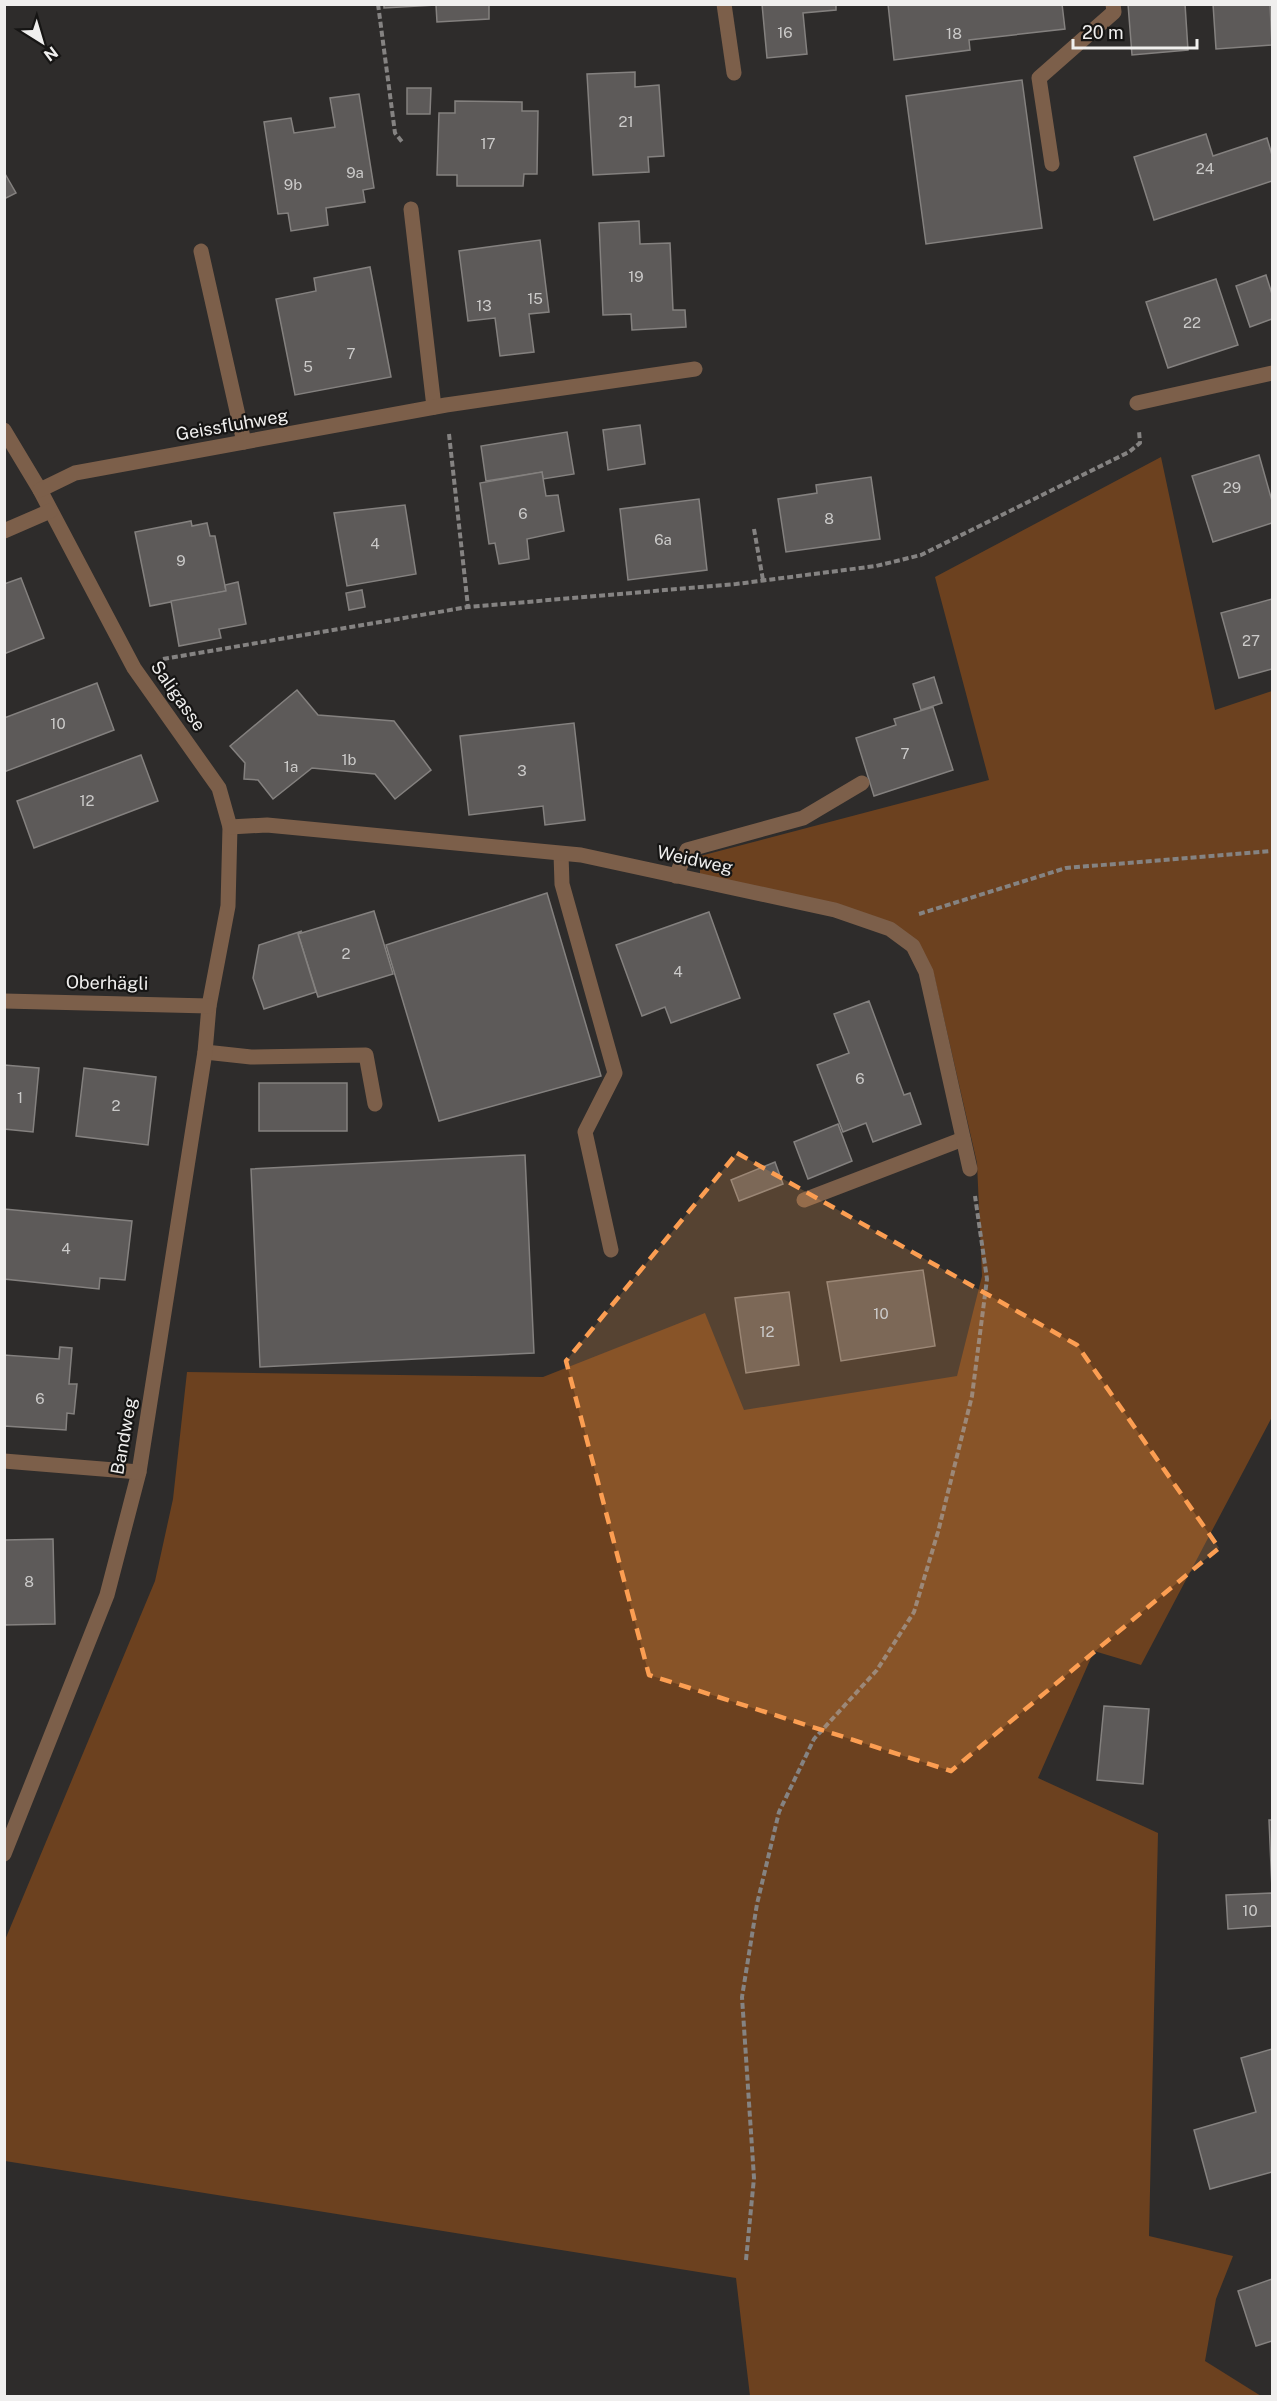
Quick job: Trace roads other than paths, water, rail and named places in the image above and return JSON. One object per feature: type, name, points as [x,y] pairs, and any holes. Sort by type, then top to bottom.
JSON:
[{"type":"street","points":[[724,4],[734,73]]},
{"type":"street","points":[[1053,164],[1039,78],[1114,12],[1113,4]]},
{"type":"street","points":[[411,209],[440,406]]},
{"type":"street","points":[[201,251],[244,442]]},
{"type":"street","name":"Geissfluhweg","points":[[40,490],[75,473],[440,406],[695,369]]},
{"type":"street","points":[[1137,403],[1272,373]]},
{"type":"street","name":"Saligasse","points":[[4,430],[40,490],[134,668],[219,788],[230,827],[228,906],[208,1006]]},
{"type":"street","points":[[4,531],[50,511]]},
{"type":"street","points":[[676,876],[687,850],[803,818],[862,783]]},
{"type":"street","name":"Weidweg","points":[[230,827],[267,825],[581,855],[835,910],[890,929],[913,946],[926,972],[970,1169]]},
{"type":"street","points":[[561,854],[562,884],[615,1073],[585,1132],[611,1250]]},
{"type":"street","name":"Oberhägli","points":[[4,1001],[208,1006]]},
{"type":"street","name":"Bandweg","points":[[4,1854],[107,1595],[139,1472],[205,1052],[208,1006]]},
{"type":"street","points":[[205,1052],[251,1057],[366,1055],[375,1104]]},
{"type":"street","points":[[804,1200],[963,1139]]},
{"type":"street","points":[[4,1461],[139,1472]]}]
